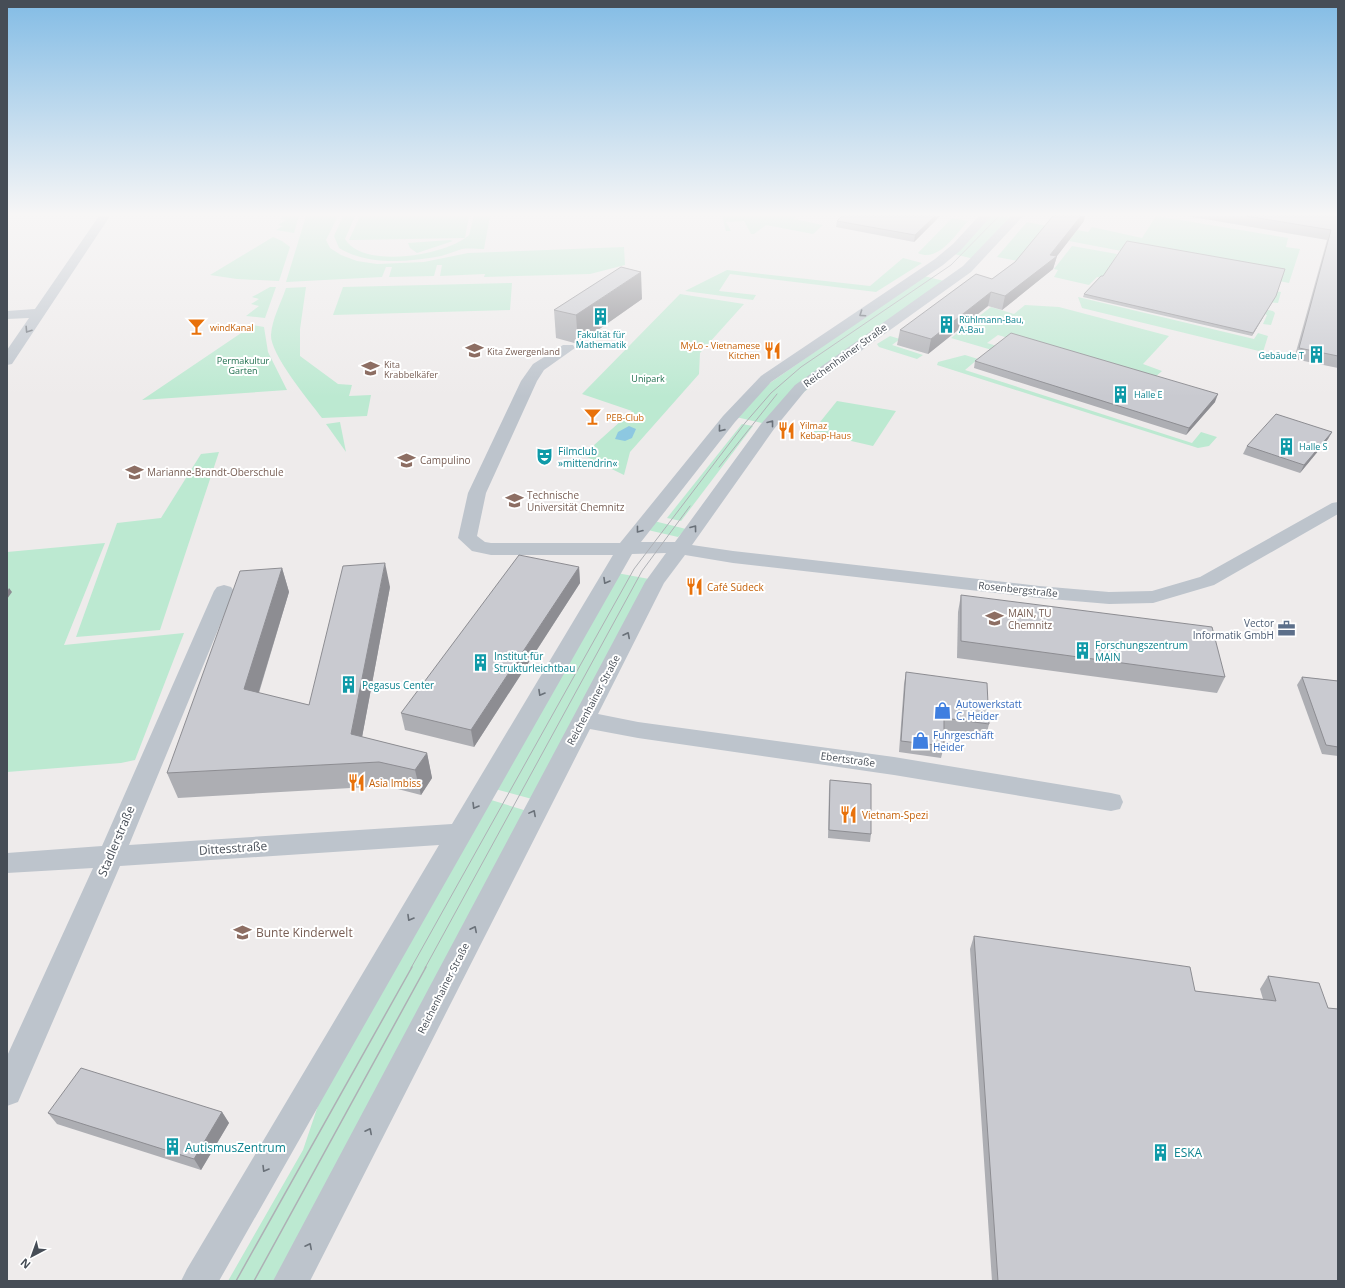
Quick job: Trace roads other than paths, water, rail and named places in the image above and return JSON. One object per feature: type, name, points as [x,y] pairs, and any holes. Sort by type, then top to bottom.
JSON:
[{"type":"street","points":[[7,361],[64,276]]},
{"type":"street","points":[[199,1281],[306,1099],[458,834],[626,548],[729,419],[766,379],[918,276]]},
{"type":"street","name":"Reichenhainer Straße","points":[[291,1281],[655,582],[760,439],[767,427],[800,388],[889,322],[957,276]]},
{"type":"street","points":[[7,315],[39,313]]},
{"type":"street","points":[[568,348],[538,368],[529,381],[477,493],[467,538],[479,547],[491,549],[593,550],[626,548]]},
{"type":"street","name":"Rosenbergstraße","points":[[626,548],[679,548],[733,557],[1039,592],[1110,598],[1153,597],[1207,581],[1338,507]]},
{"type":"street","name":"Stadlerstraße","points":[[7,1091],[111,856],[224,591]]},
{"type":"street","name":"Ebertstraße","points":[[584,719],[638,730],[894,766],[1111,802]]},
{"type":"street","name":"Dittesstraße","points":[[7,863],[458,834]]},
{"type":"water","points":[[629,426],[636,429],[632,438],[625,441],[615,439],[618,432]]},
{"type":"tram line","points":[[411,968],[634,569],[745,423],[771,393],[801,367],[935,276]]},
{"type":"tram line","points":[[719,467],[777,394]]},
{"type":"tram line","points":[[425,968],[642,571],[690,506]]},
{"type":"tram line","points":[[236,1281],[412,967]]},
{"type":"tram line","points":[[254,1281],[426,967]]},
{"type":"place","name":"Fakultät für Mathematik","points":[[601,317]]},
{"type":"place","name":"Rühlmann-Bau, A-Bau","points":[[946,324]]},
{"type":"place","name":"windKanal","points":[[197,327]]},
{"type":"place","name":"MyLo - Vietnamese Kitchen","points":[[773,350]]},
{"type":"place","name":"Kita Zwergenland","points":[[474,351]]},
{"type":"place","name":"Gebäude T","points":[[1317,355]]},
{"type":"place","name":"Kita Krabbelkäfer","points":[[371,369]]},
{"type":"place","name":"Halle E","points":[[1121,394]]},
{"type":"place","name":"PEB-Club","points":[[593,417]]},
{"type":"place","name":"Yilmaz Kebap-Haus","points":[[787,430]]},
{"type":"place","name":"Halle S","points":[[1286,446]]},
{"type":"place","name":"Filmclub »mittendrin«","points":[[545,457]]},
{"type":"place","name":"Campulino","points":[[407,460]]},
{"type":"place","name":"Marianne-Brandt-Oberschule","points":[[134,472]]},
{"type":"place","name":"Technische Universität Chemnitz","points":[[514,501]]},
{"type":"place","name":"Café Südeck","points":[[694,587]]},
{"type":"place","name":"MAIN, TU Chemnitz","points":[[995,619]]},
{"type":"place","name":"Vector Informatik GmbH","points":[[1287,629]]},
{"type":"place","name":"Forschungszentrum MAIN","points":[[1082,651]]},
{"type":"place","name":"Institut für Strukturleichtbau","points":[[481,662]]},
{"type":"place","name":"Pegasus Center","points":[[349,685]]},
{"type":"place","name":"Autowerkstatt C. Heider","points":[[943,710]]},
{"type":"place","name":"Fuhrgeschäft Heider","points":[[920,741]]},
{"type":"place","name":"Asia Imbiss","points":[[356,783]]},
{"type":"place","name":"Vietnam-Spezi","points":[[849,815]]},
{"type":"place","name":"Bunte Kinderwelt","points":[[243,932]]},
{"type":"place","name":"AutismusZentrum","points":[[172,1147]]},
{"type":"place","name":"ESKA","points":[[1161,1152]]},
{"type":"park label","name":"Permakultur Garten","points":[[243,366]]},
{"type":"park label","name":"Unipark","points":[[648,378]]}]
